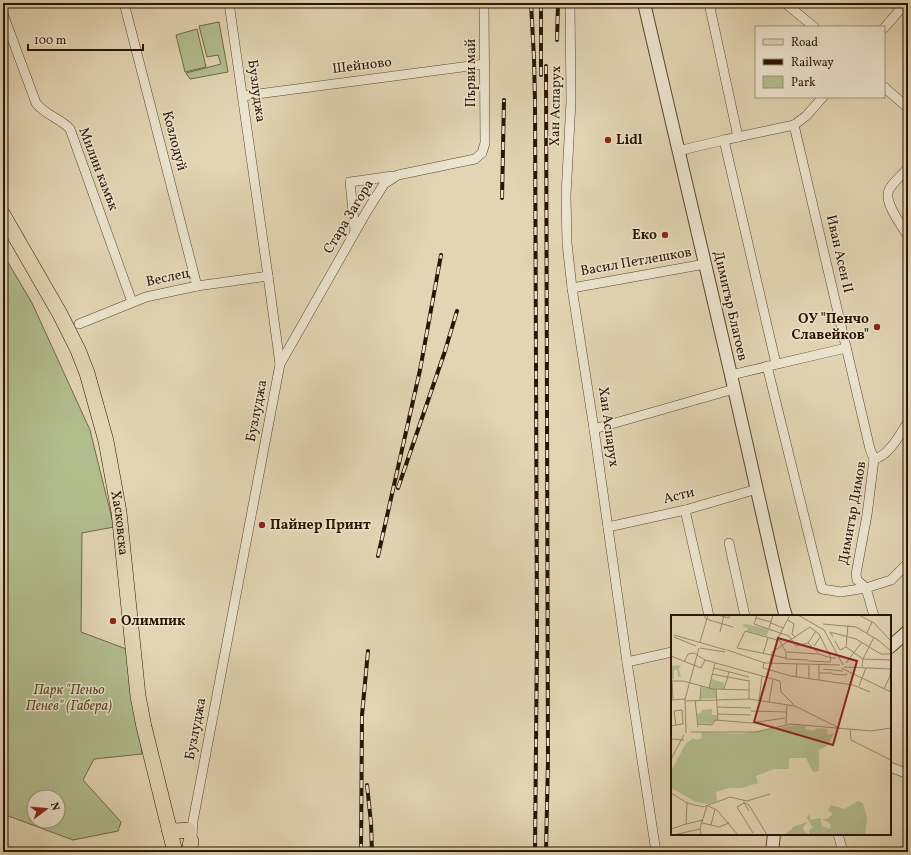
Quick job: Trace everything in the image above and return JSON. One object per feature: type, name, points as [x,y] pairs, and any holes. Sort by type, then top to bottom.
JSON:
[{"type":"main road","name":"Хасковска","points":[[3,215],[60,314],[78,350],[87,373],[106,441],[119,512],[138,696],[144,728],[172,844]]},
{"type":"main road","points":[[172,844],[177,831],[190,836]]},
{"type":"street","name":"Козлодуй","points":[[124,3],[197,286]]},
{"type":"street","name":"Бузлуджа","points":[[190,836],[280,364],[229,3]]},
{"type":"street","name":"Първи май","points":[[484,3],[485,143]]},
{"type":"street","name":"Хан Аспарух","points":[[570,3],[571,101],[566,196],[567,243],[572,288],[656,852]]},
{"type":"street","name":"Димитър Благоев","points":[[644,3],[785,614]]},
{"type":"street","points":[[709,3],[708,6],[738,137]]},
{"type":"street","points":[[785,3],[813,26]]},
{"type":"street","points":[[885,27],[906,3]]},
{"type":"street","name":"Милин камък","points":[[3,14],[36,103],[42,111],[60,120],[70,129],[132,302]]},
{"type":"street","name":"Шейново","points":[[243,96],[485,64]]},
{"type":"street","points":[[885,88],[908,108]]},
{"type":"street","points":[[678,151],[794,125],[806,116],[822,98]]},
{"type":"street","name":"Иван Асен II","points":[[794,125],[870,449],[874,458]]},
{"type":"street","points":[[724,140],[771,365],[822,588],[841,592],[866,588],[891,580],[908,563]]},
{"type":"street","name":"Стара Загора","points":[[280,364],[384,184],[398,175],[475,159],[482,153],[485,143]]},
{"type":"street","points":[[908,168],[889,190],[888,196],[889,203],[908,236]]},
{"type":"street","points":[[356,231],[350,182],[398,175]]},
{"type":"street","name":"Васил Петлешков","points":[[572,288],[705,264]]},
{"type":"street","name":"Веслец","points":[[79,324],[146,297],[197,286],[268,276]]},
{"type":"street","points":[[731,375],[846,348]]},
{"type":"street","points":[[594,429],[734,389]]},
{"type":"street","name":"Димитър Димов","points":[[866,588],[857,580],[856,574],[867,515],[874,458],[879,458],[886,454],[908,422]]},
{"type":"street","name":"Асти","points":[[608,527],[685,510],[757,489]]},
{"type":"street","points":[[685,510],[709,615]]},
{"type":"street","points":[[729,543],[744,615]]},
{"type":"street","points":[[866,588],[874,615]]},
{"type":"street","points":[[891,646],[908,631]]},
{"type":"street","points":[[627,662],[671,652]]},
{"type":"street","points":[[891,767],[908,774]]},
{"type":"street","points":[[772,852],[774,835]]},
{"type":"street","points":[[838,835],[843,852]]},
{"type":"street","points":[[172,844],[187,847],[190,836]]},
{"type":"green space","points":[[219,22],[228,72],[190,79],[186,73],[221,64],[218,55],[207,57],[199,26]]},
{"type":"green space","points":[[197,29],[206,67],[185,72],[176,35]]},
{"type":"green space","name":"Парк \"Пеньо Пенев\" (Габера)","points":[[3,254],[32,303],[90,430],[114,527],[82,533],[81,632],[129,650],[133,668],[142,754],[94,759],[83,780],[121,822],[118,831],[73,840],[43,829],[66,829],[66,789],[26,789],[26,823],[3,814]]},
{"type":"railway","points":[[531,3],[535,102],[537,637],[535,852]]},
{"type":"railway","points":[[541,3],[541,75]]},
{"type":"railway","points":[[557,40],[558,3]]},
{"type":"railway","points":[[546,66],[548,760],[546,852]]},
{"type":"railway","points":[[502,198],[504,100]]},
{"type":"railway","points":[[378,556],[420,370],[441,255]]},
{"type":"railway","points":[[398,488],[445,351],[457,311]]},
{"type":"railway","points":[[361,852],[362,715],[368,651]]},
{"type":"railway","points":[[367,785],[372,852]]},
{"type":"place","name":"Lidl","points":[[608,140]]},
{"type":"place","name":"Еко","points":[[665,235]]},
{"type":"place","name":"ОУ \"Пенчо Славейков\"","points":[[877,327]]},
{"type":"place","name":"Пайнер Принт","points":[[262,525]]},
{"type":"place","name":"Олимпик","points":[[113,621]]}]
